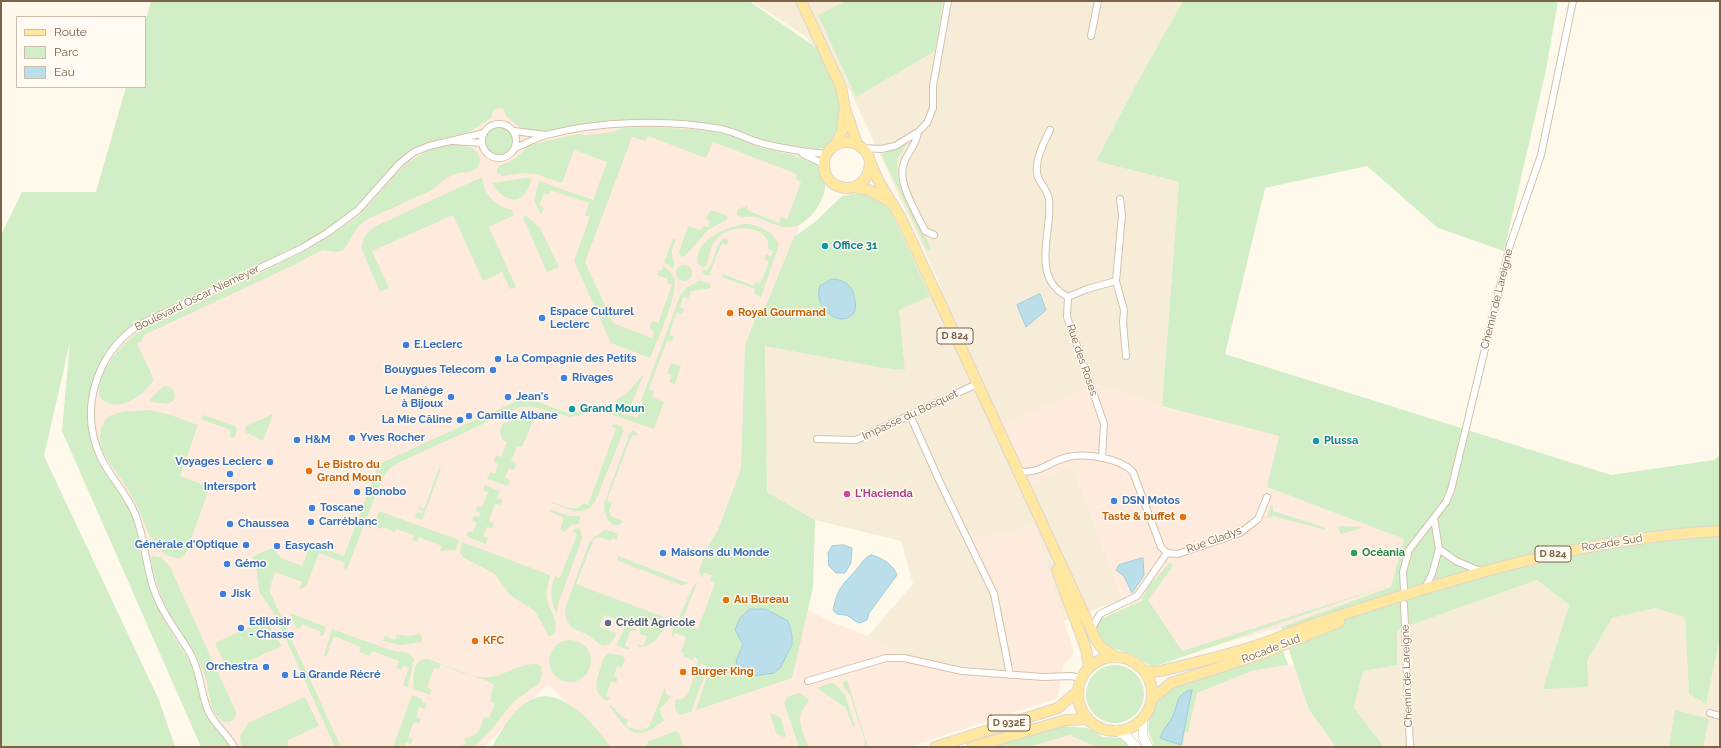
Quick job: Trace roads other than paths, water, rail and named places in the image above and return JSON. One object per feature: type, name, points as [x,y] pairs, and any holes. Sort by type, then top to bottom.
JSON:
[{"type":"main road","points":[[801,1],[841,87],[845,108],[860,146],[867,153],[870,162],[867,177],[855,187],[842,188],[832,183],[825,172],[825,159],[836,144],[842,132],[845,108]]},
{"type":"main road","points":[[836,144],[847,142],[860,146]]},
{"type":"main road","name":"D 824","points":[[870,162],[878,181],[902,220],[1091,630],[1102,648],[1116,657]]},
{"type":"main road","name":"D 824","points":[[855,187],[869,190],[890,202]]},
{"type":"main road","name":"D 824","points":[[1043,526],[1063,588],[1086,649],[1089,667]]},
{"type":"main road","name":"Rocade Sud","points":[[1144,670],[1152,672],[1161,671],[1258,645],[1312,624],[1480,571],[1594,545],[1632,539],[1720,531]]},
{"type":"main road","name":"Rocade Sud","points":[[1152,698],[1171,683],[1261,654],[1391,599]]},
{"type":"main road","points":[[1116,657],[1126,658],[1136,663],[1144,670],[1150,684],[1152,698],[1143,718],[1136,724],[1117,730],[1106,729],[1096,725],[1088,718],[1080,706],[1078,691],[1082,678],[1089,667],[1106,658],[1116,657]]},
{"type":"main road","name":"D 932E","points":[[935,747],[1058,708],[1078,691]]},
{"type":"main road","name":"D 932E","points":[[972,747],[1066,720],[1088,718]]},
{"type":"main road","points":[[1143,718],[1143,736],[1148,747]]},
{"type":"main road","points":[[1117,730],[1127,737],[1136,747]]},
{"type":"street","points":[[860,146],[882,149],[895,146],[918,132],[927,123],[933,108],[934,86],[948,1]]},
{"type":"street","points":[[1091,36],[1098,1]]},
{"type":"street","name":"Chemin de Lareigne","points":[[1404,588],[1403,572],[1407,554],[1446,502],[1451,490],[1510,245],[1541,155],[1573,1]]},
{"type":"street","points":[[514,131],[517,142],[515,148],[508,156],[497,158],[488,154],[482,143],[484,133],[487,128],[498,123],[504,124],[514,131],[545,136]]},
{"type":"street","points":[[515,148],[545,136],[599,125],[675,124],[720,129],[739,134],[762,143],[825,159]]},
{"type":"street","points":[[1050,130],[1036,168],[1038,176],[1049,198],[1045,256],[1051,285],[1059,293],[1068,298],[1087,289],[1116,281]]},
{"type":"street","points":[[918,132],[917,142],[904,161],[901,179],[926,231],[934,235]]},
{"type":"street","name":"Boulevard Oscar Niemeyer","points":[[234,747],[212,718],[207,708],[197,668],[189,652],[169,622],[153,587],[136,514],[102,460],[96,445],[92,429],[91,412],[95,384],[100,370],[116,345],[137,326],[302,248],[327,233],[358,210],[400,163],[414,152],[445,141],[484,133]]},
{"type":"street","name":"Boulevard Oscar Niemeyer","points":[[445,141],[482,143]]},
{"type":"street","points":[[800,152],[825,159]]},
{"type":"street","points":[[1120,199],[1122,215],[1116,281],[1124,310],[1123,322],[1126,356]]},
{"type":"street","name":"Rue des Roses","points":[[1068,298],[1067,317],[1104,424],[1102,458]]},
{"type":"street","name":"Impasse du Bosquet","points":[[818,439],[856,440],[977,384]]},
{"type":"street","points":[[910,415],[939,480],[994,594],[1010,675]]},
{"type":"street","points":[[1018,472],[1034,472],[1067,457],[1102,458],[1126,465],[1133,472],[1161,547],[1167,553],[1137,596],[1100,614],[1091,630]]},
{"type":"street","name":"Rue Gladys","points":[[1167,553],[1178,554],[1240,533],[1258,519],[1267,498]]},
{"type":"street","points":[[1425,588],[1432,574],[1439,549],[1434,518]]},
{"type":"street","points":[[1439,549],[1456,561],[1480,571]]},
{"type":"street","name":"Chemin de Lareigne","points":[[1404,604],[1410,747]]},
{"type":"street","points":[[808,681],[886,658],[904,658],[962,671],[1043,677],[1071,676],[1082,678]]},
{"type":"street","points":[[1710,713],[1720,716]]},
{"type":"water","points":[[832,279],[844,282],[854,294],[855,311],[850,317],[843,319],[836,318],[824,309],[820,302],[818,294],[820,286]]},
{"type":"water","points":[[1040,294],[1046,310],[1026,327],[1017,305]]},
{"type":"water","points":[[844,545],[852,548],[851,563],[845,573],[836,573],[829,566],[828,553],[832,546]]},
{"type":"water","points":[[871,555],[887,562],[897,575],[869,613],[867,620],[860,623],[846,615],[838,614],[833,610],[841,588],[864,560]]},
{"type":"water","points":[[1143,558],[1144,575],[1132,593],[1124,576],[1116,570],[1119,565]]},
{"type":"water","points":[[750,609],[766,609],[788,621],[792,635],[792,645],[780,668],[774,673],[746,677],[739,672],[736,661],[743,644],[735,630],[740,618]]},
{"type":"water","points":[[1192,690],[1181,745],[1160,738],[1173,716],[1180,696]]},
{"type":"place","name":"Office 31","points":[[825,246]]},
{"type":"place","name":"Royal Gourmand","points":[[730,313]]},
{"type":"place","name":"Espace Culturel Leclerc","points":[[542,318]]},
{"type":"place","name":"E.Leclerc","points":[[406,345]]},
{"type":"place","name":"La Compagnie des Petits","points":[[498,359]]},
{"type":"place","name":"Bouygues Telecom","points":[[493,370]]},
{"type":"place","name":"Rivages","points":[[564,378]]},
{"type":"place","name":"Le Manège à Bijoux","points":[[451,397]]},
{"type":"place","name":"Jean's","points":[[508,397]]},
{"type":"place","name":"Grand Moun","points":[[572,409]]},
{"type":"place","name":"Camille Albane","points":[[469,416]]},
{"type":"place","name":"La Mie Câline","points":[[460,420]]},
{"type":"place","name":"Yves Rocher","points":[[352,438]]},
{"type":"place","name":"H&M","points":[[297,440]]},
{"type":"place","name":"Plussa","points":[[1316,441]]},
{"type":"place","name":"Voyages Leclerc","points":[[270,462]]},
{"type":"place","name":"Le Bistro du Grand Moun","points":[[309,471]]},
{"type":"place","name":"Intersport","points":[[230,474]]},
{"type":"place","name":"Bonobo","points":[[357,492]]},
{"type":"place","name":"L'Hacienda","points":[[847,494]]},
{"type":"place","name":"DSN Motos","points":[[1114,501]]},
{"type":"place","name":"Toscane","points":[[312,508]]},
{"type":"place","name":"Taste & buffet","points":[[1183,517]]},
{"type":"place","name":"Carréblanc","points":[[311,522]]},
{"type":"place","name":"Chaussea","points":[[230,524]]},
{"type":"place","name":"Générale d'Optique","points":[[246,545]]},
{"type":"place","name":"Easycash","points":[[277,546]]},
{"type":"place","name":"Maisons du Monde","points":[[663,553]]},
{"type":"place","name":"Océania","points":[[1354,553]]},
{"type":"place","name":"Gémo","points":[[227,564]]},
{"type":"place","name":"Jisk","points":[[223,594]]},
{"type":"place","name":"Au Bureau","points":[[726,600]]},
{"type":"place","name":"Crédit Agricole","points":[[608,623]]},
{"type":"place","name":"Ediloisir - Chasse","points":[[241,628]]},
{"type":"place","name":"KFC","points":[[475,641]]},
{"type":"place","name":"Orchestra","points":[[266,667]]},
{"type":"place","name":"Burger King","points":[[683,672]]},
{"type":"place","name":"La Grande Récré","points":[[285,675]]}]
